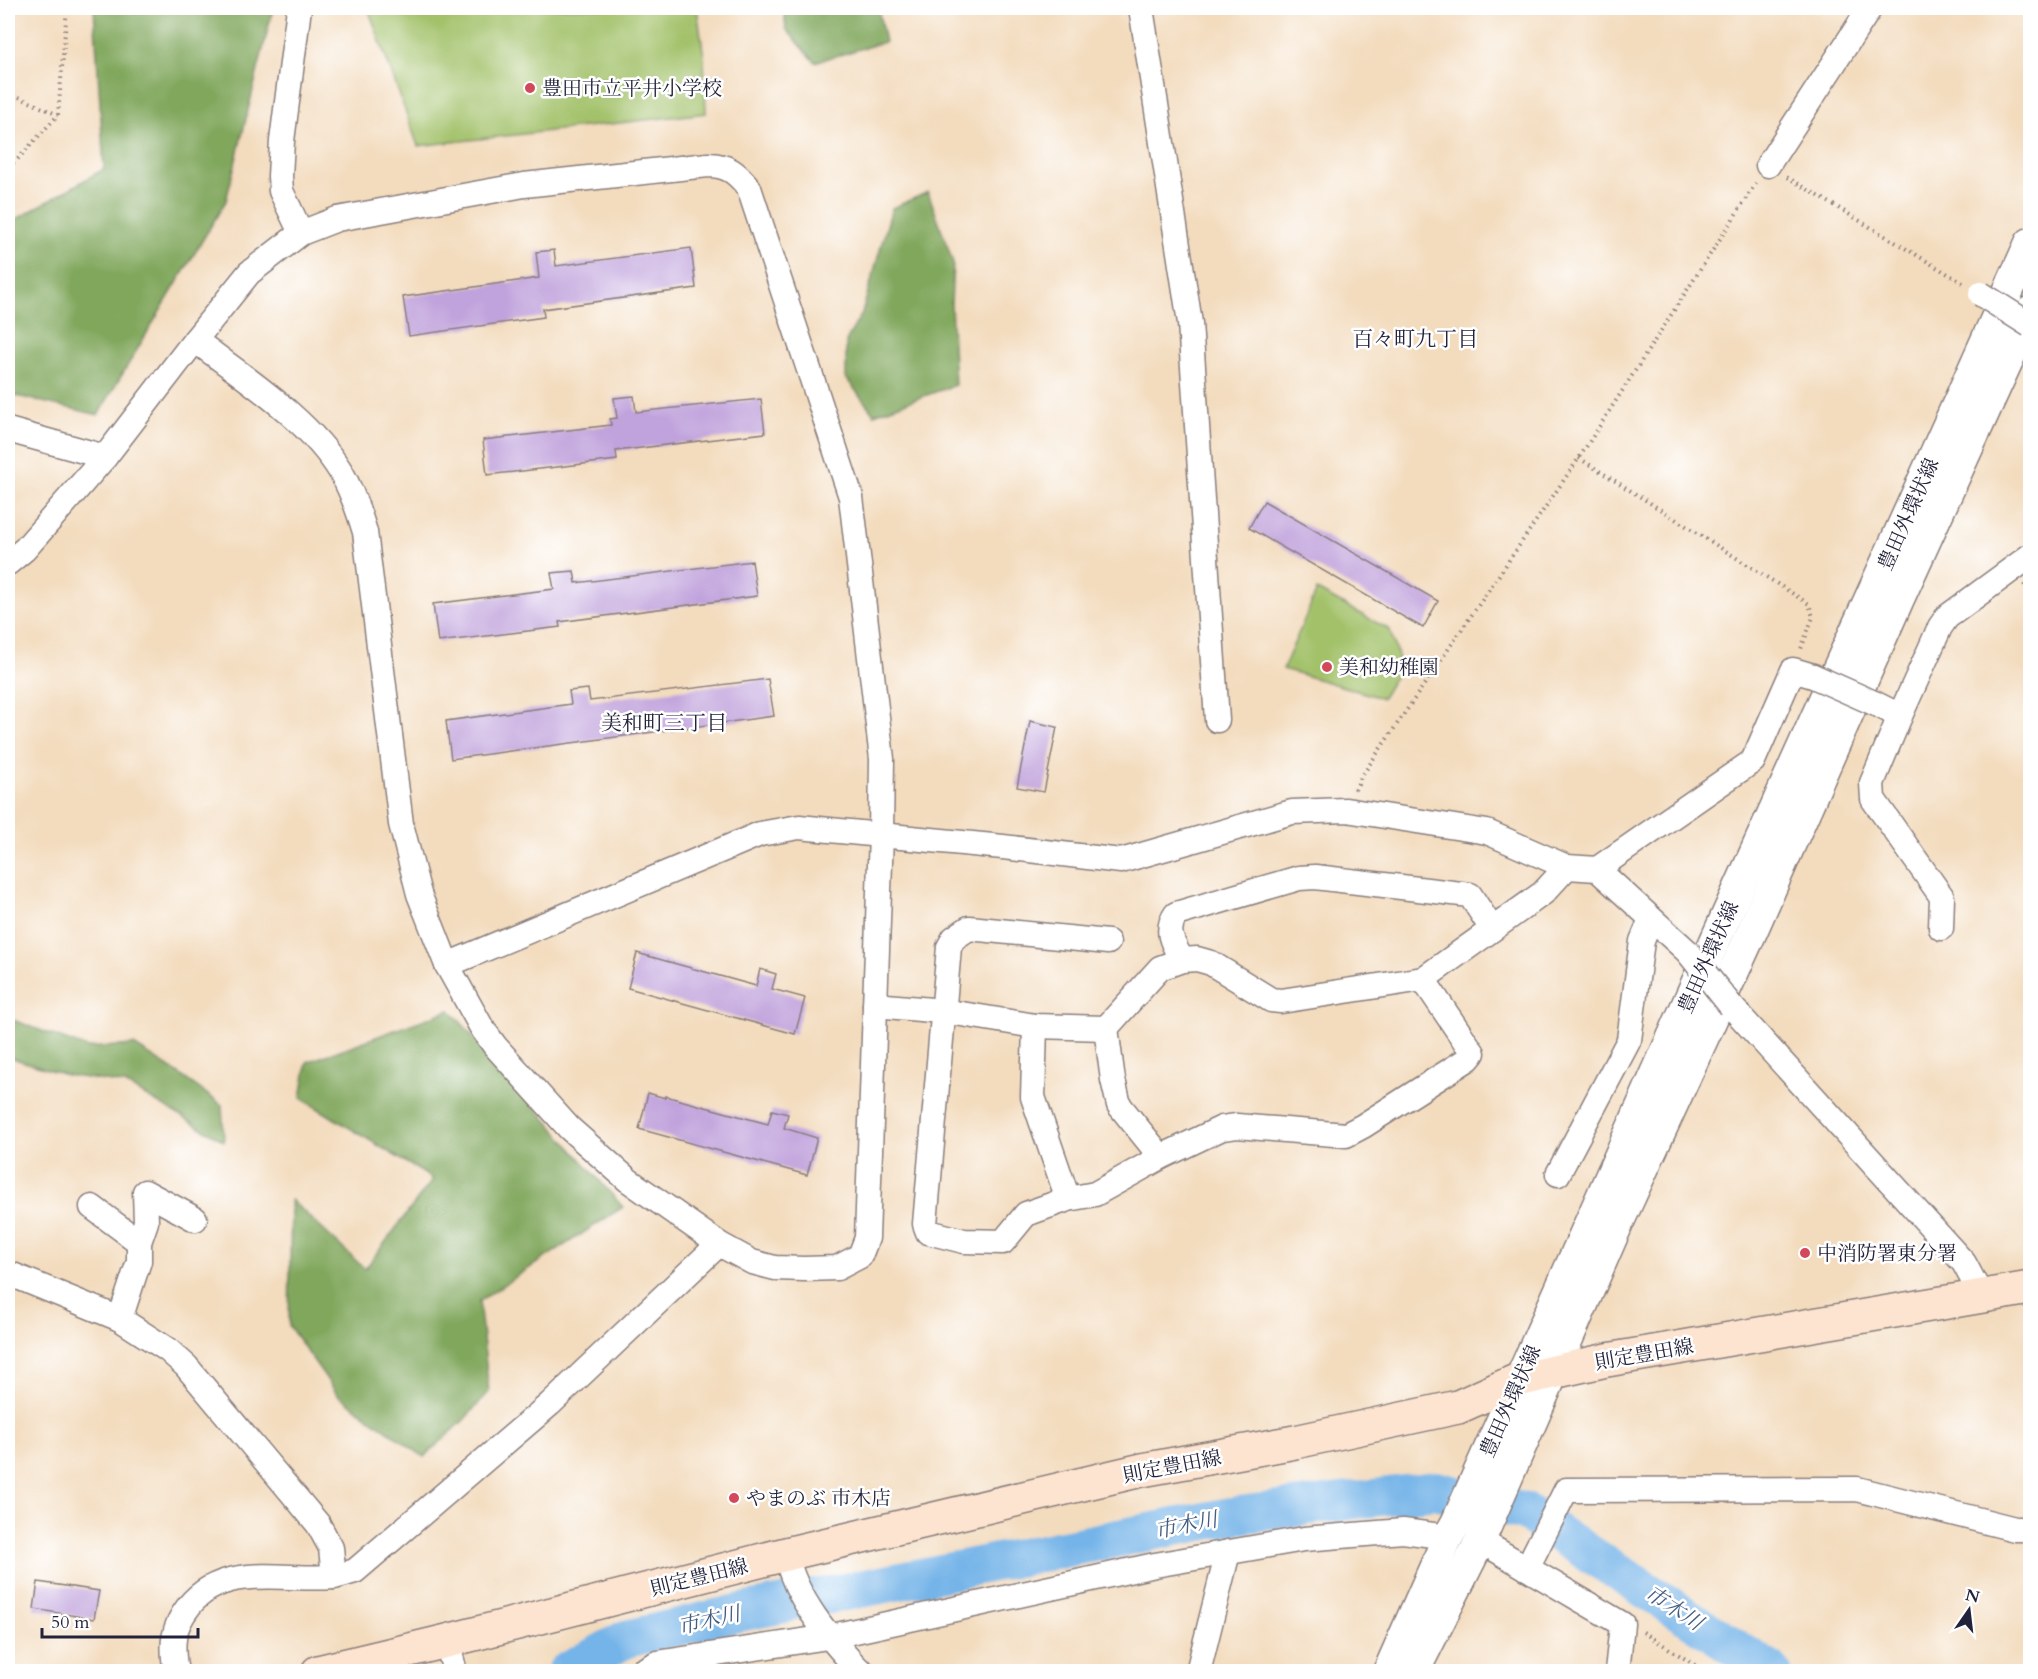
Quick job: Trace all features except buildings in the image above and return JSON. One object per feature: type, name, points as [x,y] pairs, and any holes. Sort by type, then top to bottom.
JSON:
[{"type":"main road","name":"則定豊田線","points":[[318,1671],[451,1656],[1142,1470],[1295,1442],[1458,1407],[1518,1380],[1607,1360],[2031,1288]]},
{"type":"street","points":[[299,8],[282,141],[280,176],[281,191],[301,233]]},
{"type":"street","points":[[1141,8],[1190,323],[1217,720]]},
{"type":"street","points":[[1768,165],[1870,8]]},
{"type":"street","points":[[8,563],[26,549],[105,457],[195,340],[249,273],[301,233],[337,219],[524,185],[708,165],[720,165],[731,169],[749,188],[851,497],[882,759],[867,1238],[860,1256],[837,1268],[775,1268],[752,1262],[718,1244],[628,1180],[570,1128],[495,1046],[482,1028],[447,965],[419,894],[400,825],[365,532],[359,512],[341,472],[306,428],[195,340]]},
{"type":"street","name":"豊田外環状線","points":[[1388,1671],[2031,243]]},
{"type":"street","points":[[1981,294],[2031,325]]},
{"type":"street","name":"豊田外環状線","points":[[1414,1671],[1483,1534],[1622,1215],[1746,945],[1898,601],[2031,312]]},
{"type":"street","points":[[8,430],[105,457]]},
{"type":"street","points":[[1941,928],[1942,897],[1873,799],[1872,783],[1940,627],[1947,617],[2031,556]]},
{"type":"street","points":[[1597,869],[1752,760],[1803,673],[1900,716]]},
{"type":"street","points":[[447,965],[760,834],[799,827],[1121,861],[1292,812],[1346,810],[1487,832],[1567,867],[1597,869],[1688,952],[1731,1006],[1964,1263],[1982,1297]]},
{"type":"street","points":[[875,1005],[943,1011],[1035,1026],[1106,1028],[1160,968],[1182,960],[1197,959],[1211,963],[1271,1000],[1281,1002],[1423,980],[1543,893],[1567,867]]},
{"type":"street","points":[[1182,960],[1174,946],[1169,928],[1176,914],[1299,878],[1315,877],[1470,895],[1492,929]]},
{"type":"street","points":[[1558,1174],[1629,1040],[1642,941],[1651,918]]},
{"type":"street","points":[[1108,942],[969,928],[954,938],[949,947],[943,1011],[925,1224],[928,1232],[964,1241],[1003,1242],[1026,1214],[1068,1199],[1095,1194],[1161,1157],[1222,1128],[1346,1135],[1468,1059],[1473,1053],[1423,980]]},
{"type":"street","points":[[1035,1026],[1033,1097],[1068,1199]]},
{"type":"street","points":[[1106,1028],[1113,1080],[1119,1104],[1161,1157]]},
{"type":"street","points":[[120,1319],[139,1261],[139,1242],[146,1222],[145,1192],[195,1219]]},
{"type":"street","points":[[92,1207],[139,1242]]},
{"type":"street","points":[[176,1671],[172,1641],[179,1621],[199,1595],[215,1584],[232,1578],[334,1577],[355,1571],[541,1412],[718,1244]]},
{"type":"street","points":[[8,1273],[120,1319],[168,1350],[186,1366],[318,1524],[331,1548],[334,1577]]},
{"type":"street","points":[[1531,1558],[1566,1490],[1857,1489],[2015,1529],[2031,1529]]},
{"type":"street","points":[[640,1671],[657,1663],[828,1637],[1155,1565],[1228,1552],[1304,1539],[1403,1531],[1452,1530]]},
{"type":"street","points":[[1483,1534],[1531,1558],[1622,1624],[1617,1671]]},
{"type":"street","points":[[1198,1671],[1228,1552]]},
{"type":"street","points":[[788,1564],[828,1637],[859,1670],[863,1671]]},
{"type":"path","points":[[8,166],[58,115],[67,8]]},
{"type":"path","points":[[8,92],[58,115]]},
{"type":"path","points":[[1346,810],[1361,777],[1580,458],[1768,165],[1981,294]]},
{"type":"path","points":[[1580,458],[1809,604],[1813,617],[1803,673]]},
{"type":"path","points":[[1620,1623],[1642,1632],[1706,1671]]},
{"type":"green space","points":[[94,8],[273,8],[226,201],[98,415],[8,394],[8,224],[104,169]]},
{"type":"green space","points":[[368,8],[697,8],[704,58],[706,113],[418,146]]},
{"type":"green space","points":[[784,8],[878,8],[885,42],[815,62],[786,29]]},
{"type":"green space","points":[[928,192],[953,262],[951,305],[955,385],[874,414],[846,378],[846,341],[862,313],[892,208]]},
{"type":"green space","points":[[1317,590],[1390,630],[1401,666],[1382,698],[1283,669]]},
{"type":"green space","points":[[450,1010],[623,1207],[479,1301],[489,1392],[463,1421],[424,1457],[338,1395],[289,1326],[291,1200],[365,1269],[433,1179],[301,1098],[307,1062]]},
{"type":"green space","points":[[8,1018],[87,1048],[134,1045],[222,1105],[224,1141],[125,1084],[66,1075],[8,1057]]},
{"type":"waterway","name":"市木川","points":[[566,1672],[626,1639],[738,1613],[1231,1516],[1436,1490],[1525,1512],[1773,1672]]},
{"type":"place","name":"豊田市立平井小学校","points":[[530,88]]},
{"type":"place","name":"美和幼稚園","points":[[1327,667]]},
{"type":"place","name":"中消防署東分署","points":[[1805,1253]]},
{"type":"place","name":"やまのぶ 市木店","points":[[734,1498]]},
{"type":"district","name":"百々町九丁目","points":[[1415,339]]},
{"type":"district","name":"美和町三丁目","points":[[664,723]]}]
